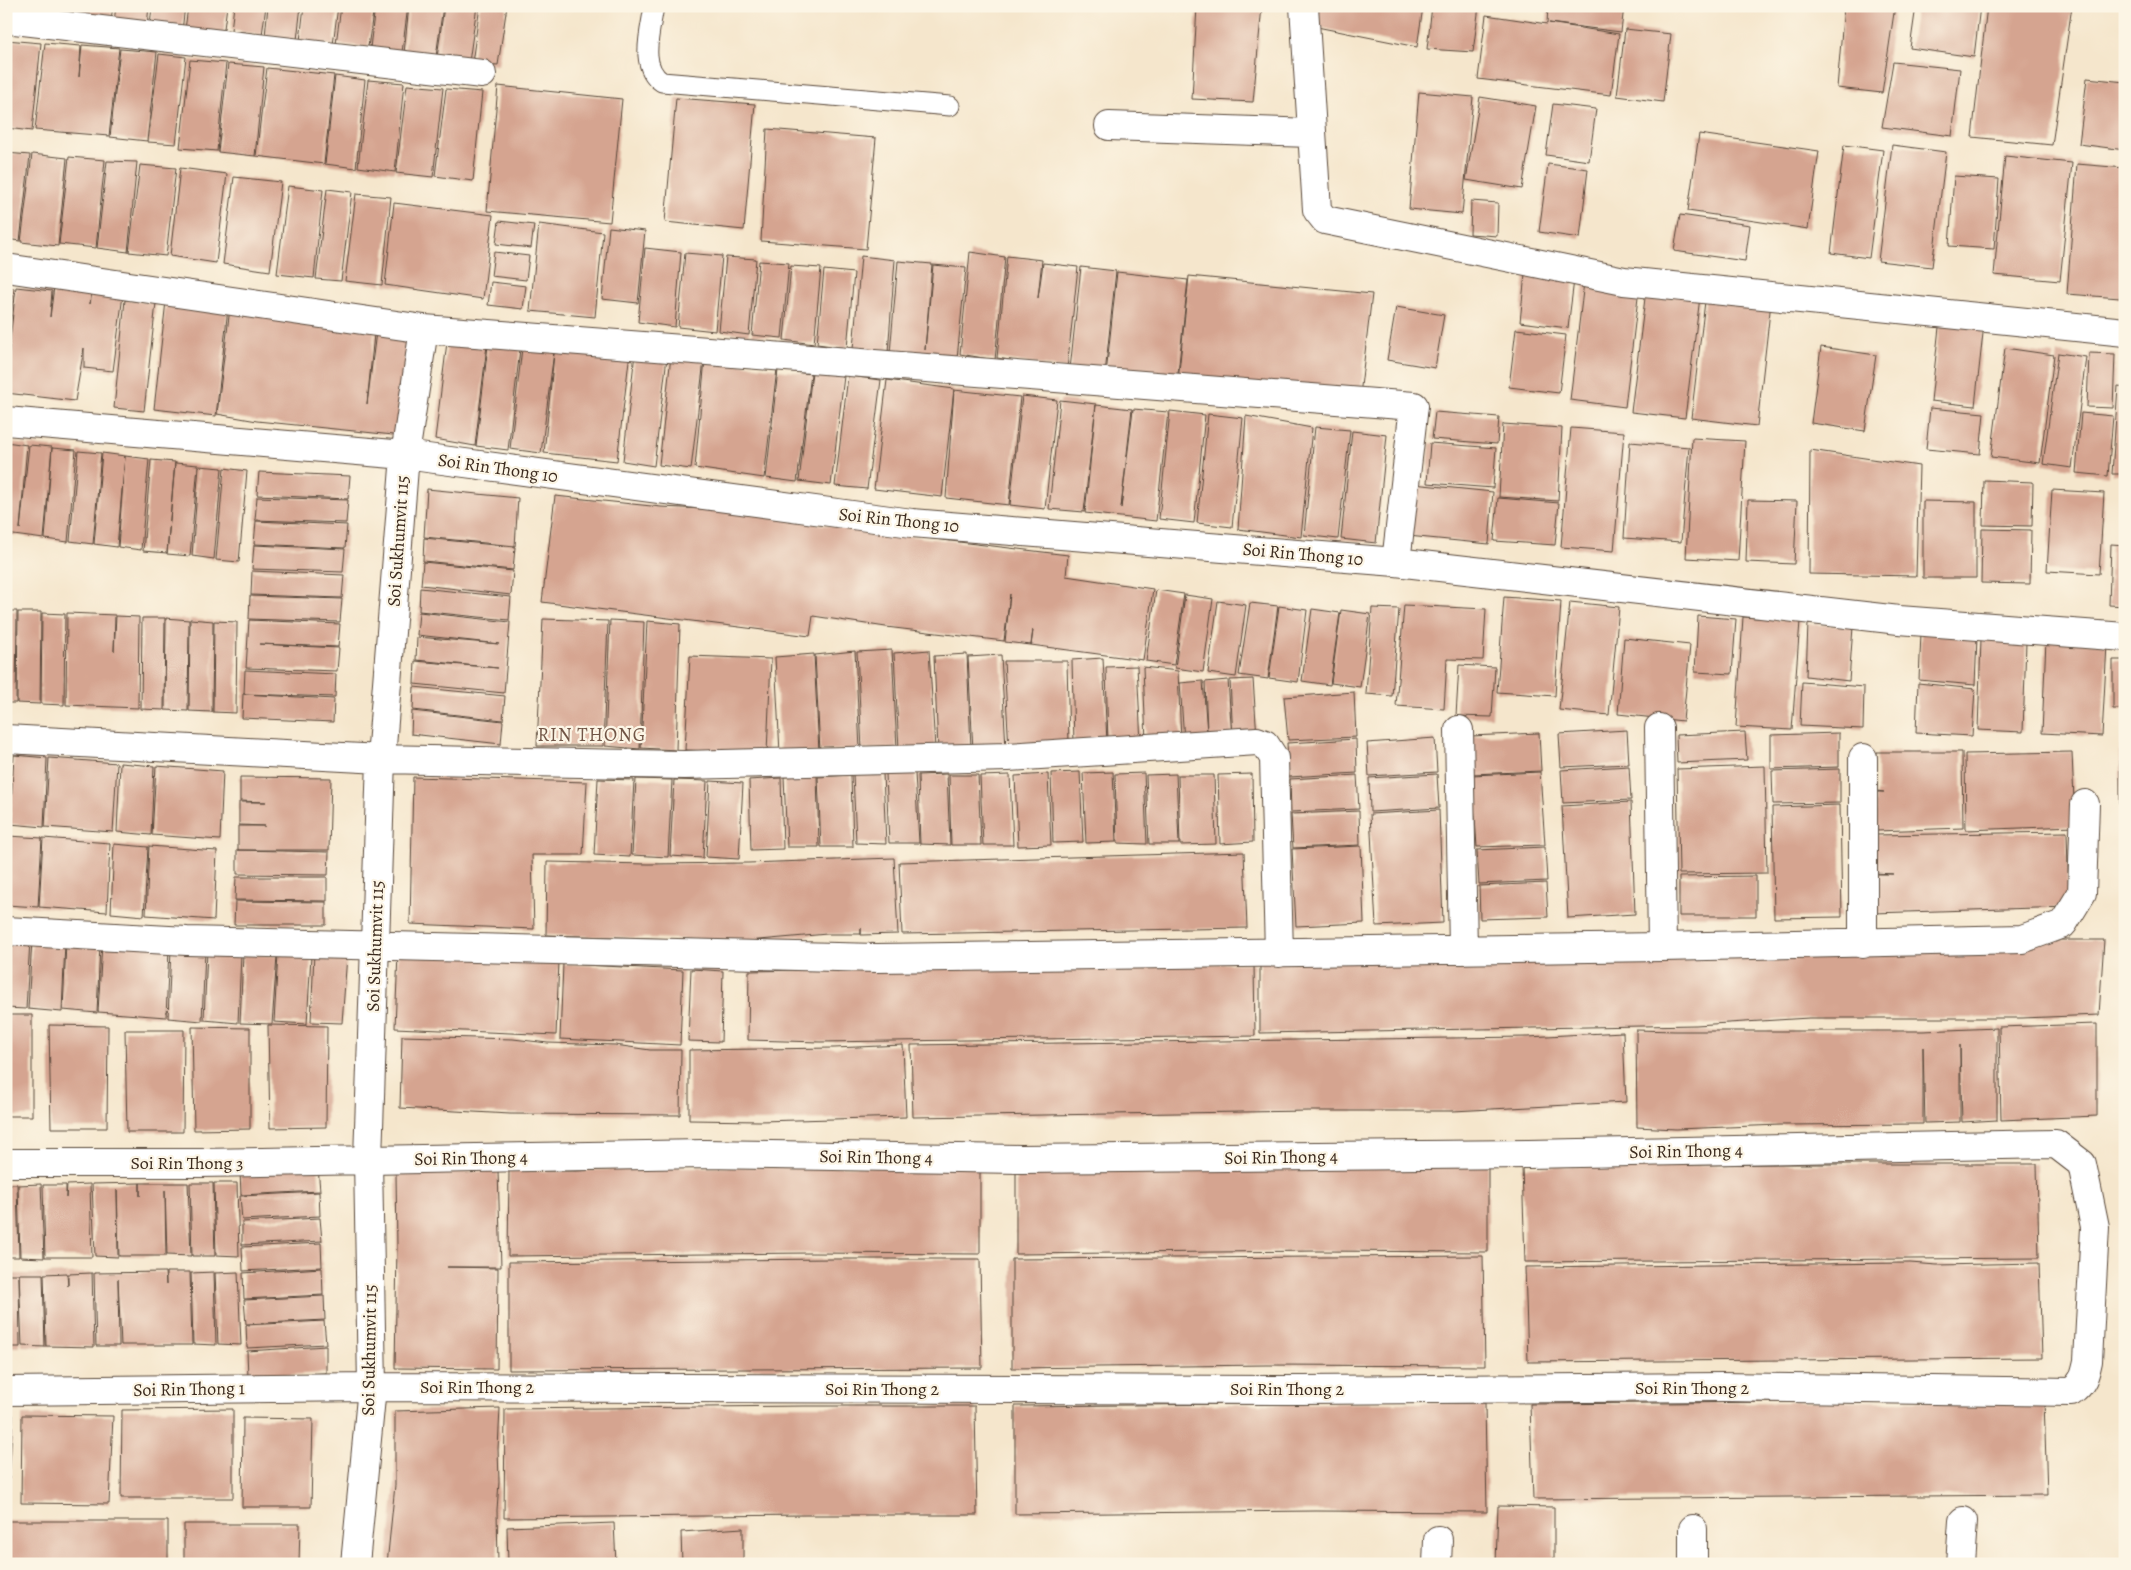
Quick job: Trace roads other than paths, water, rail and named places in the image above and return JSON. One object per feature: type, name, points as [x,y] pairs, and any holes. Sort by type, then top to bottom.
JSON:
[{"type":"street","points":[[1304,6],[1316,210],[1325,220],[1624,280],[2125,332]]},
{"type":"street","points":[[6,20],[482,74]]},
{"type":"street","points":[[1109,126],[1311,133]]},
{"type":"street","points":[[6,268],[424,329],[1414,406],[1396,562]]},
{"type":"street","name":"Soi Sukhumvit 115","points":[[355,1564],[372,1386],[368,1159],[382,760],[405,455],[424,329]]},
{"type":"street","name":"Soi Rin Thong 10","points":[[6,421],[405,455],[912,523],[1396,562],[1898,620],[2125,637]]},
{"type":"street","points":[[1659,728],[1662,947]]},
{"type":"street","points":[[1458,730],[1463,950]]},
{"type":"street","points":[[6,739],[382,760],[684,765],[1008,757],[1257,741],[1265,744],[1274,758],[1279,953]]},
{"type":"street","points":[[1863,758],[1863,944]]},
{"type":"street","points":[[6,931],[187,941],[877,958],[1863,944],[2022,939],[2063,924],[2082,893],[2085,804]]},
{"type":"street","name":"Soi Rin Thong 4","points":[[368,1159],[704,1154],[1040,1159],[1528,1154],[2056,1144],[2082,1164],[2095,1227],[2093,1268]]},
{"type":"street","name":"Soi Rin Thong 3","points":[[6,1163],[200,1163],[368,1159]]},
{"type":"street","name":"Soi Rin Thong 2","points":[[372,1386],[1272,1390],[1721,1387],[2071,1392],[2079,1386],[2085,1377],[2088,1361],[2093,1268]]},
{"type":"street","name":"Soi Rin Thong 1","points":[[6,1391],[372,1386]]},
{"type":"street","points":[[1960,1564],[1963,1521]]},
{"type":"street","points":[[1693,1529],[1693,1564]]},
{"type":"lane","points":[[654,6],[648,62],[655,77],[662,82],[950,106]]},
{"type":"district","name":"RIN THONG","points":[[592,734]]}]
